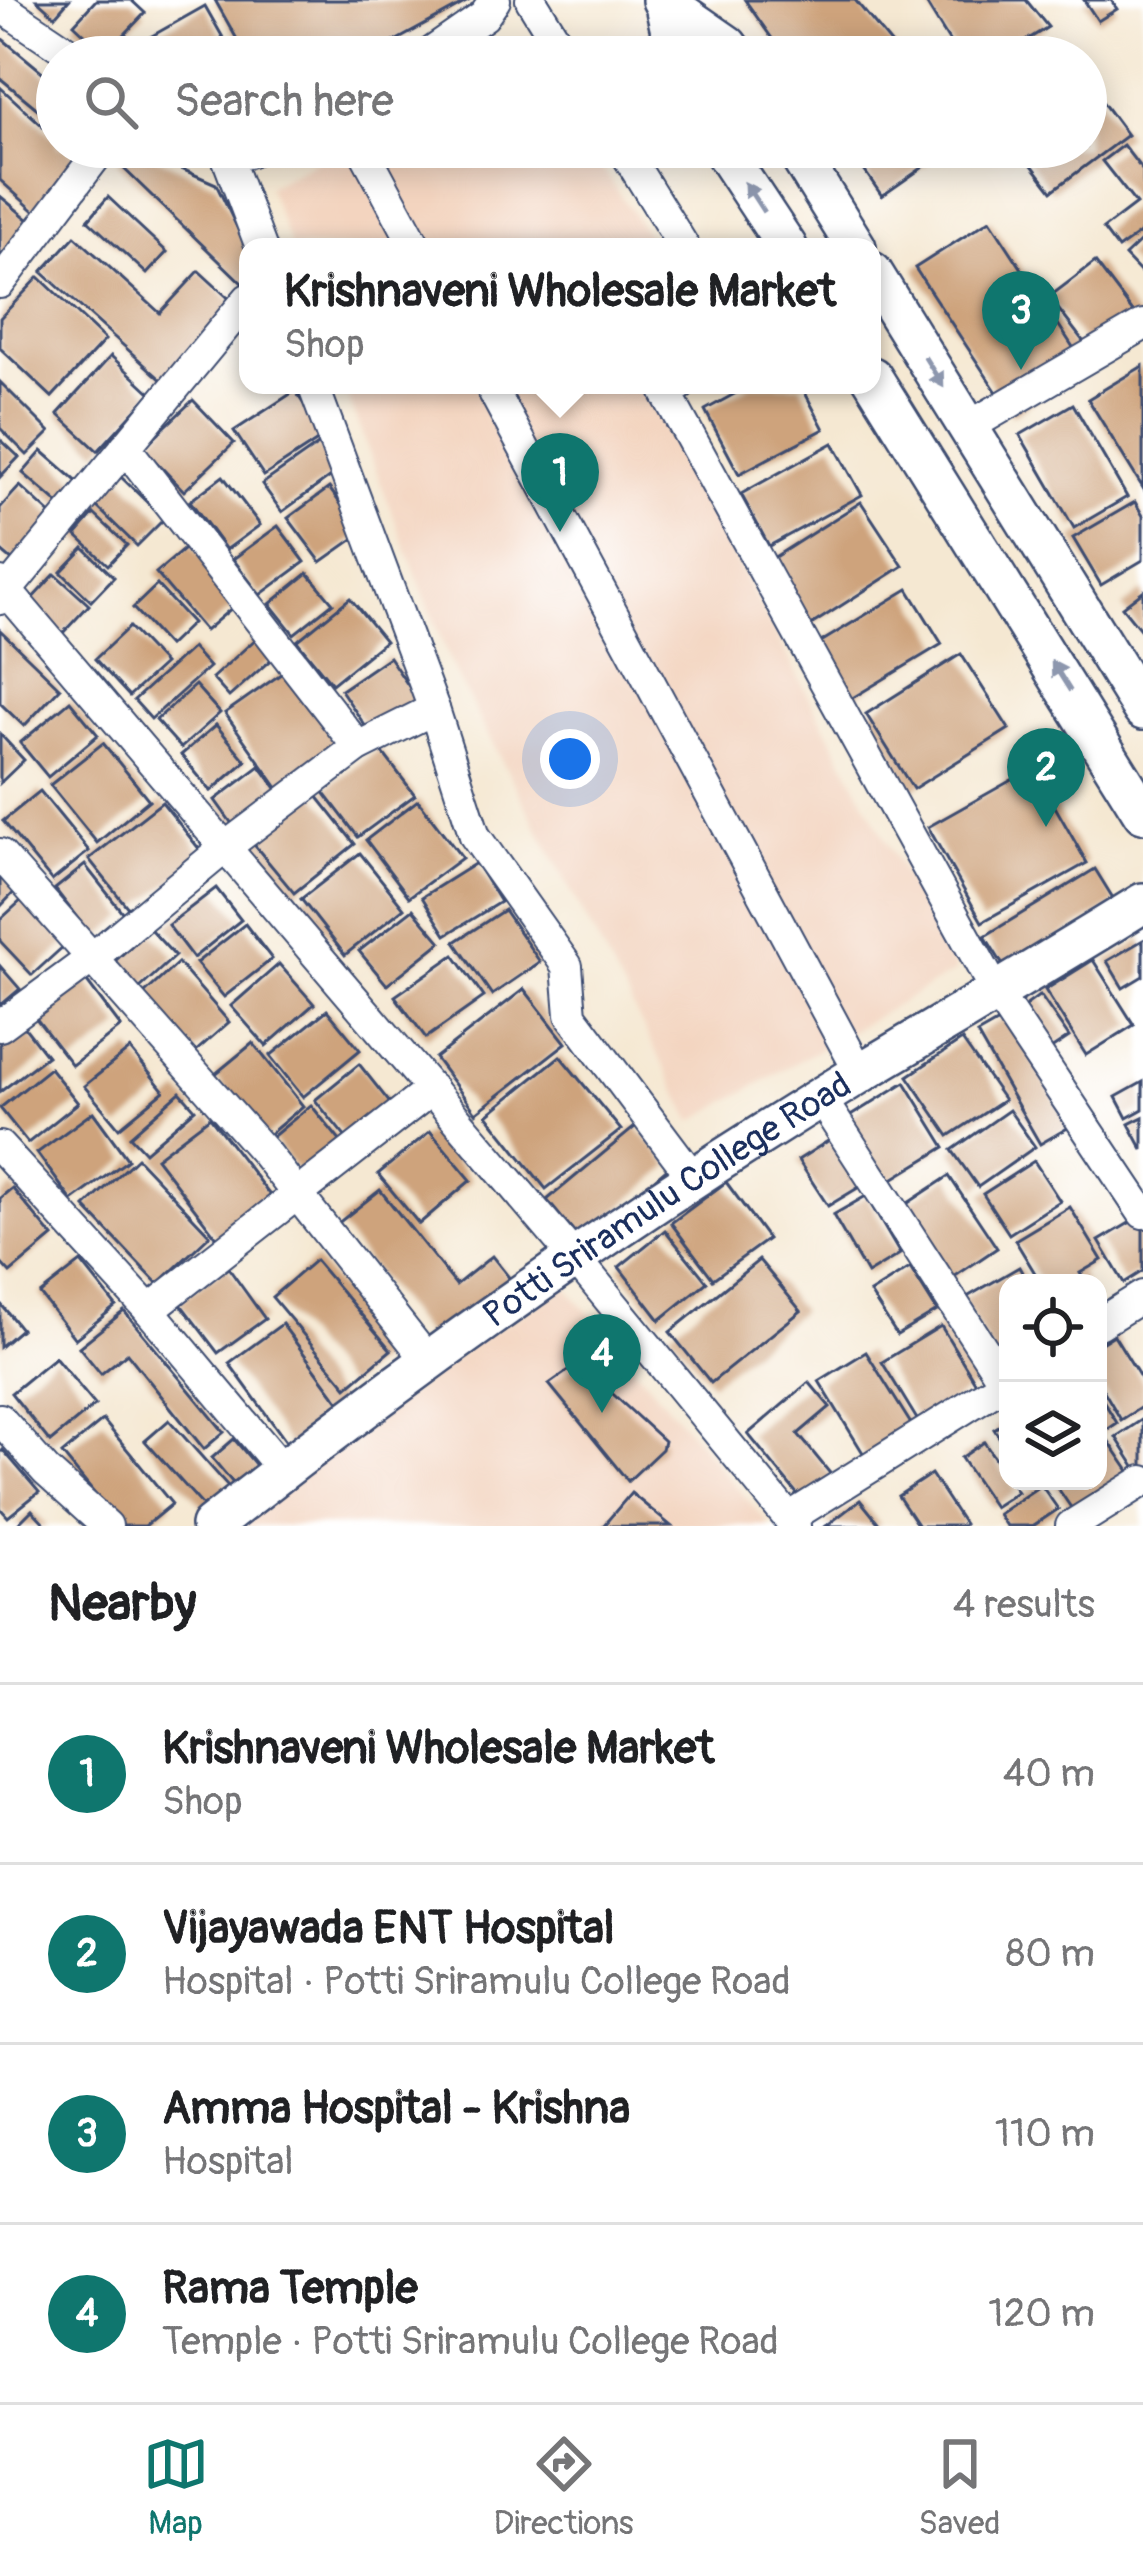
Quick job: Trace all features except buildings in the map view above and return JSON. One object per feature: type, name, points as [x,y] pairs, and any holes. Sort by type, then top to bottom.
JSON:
[{"type":"street","points":[[455,36],[484,16],[495,0]]},
{"type":"street","points":[[531,0],[553,36]]},
{"type":"street","points":[[663,1],[672,36]]},
{"type":"street","points":[[663,1],[714,36]]},
{"type":"street","points":[[1,8],[44,36]]},
{"type":"street","points":[[0,283],[87,168]]},
{"type":"street","points":[[225,168],[258,238]]},
{"type":"street","points":[[373,168],[411,238]]},
{"type":"street","points":[[635,168],[678,238]]},
{"type":"street","points":[[736,168],[781,238]]},
{"type":"street","points":[[807,168],[850,238]]},
{"type":"street","points":[[881,287],[1142,704]]},
{"type":"street","points":[[239,310],[3,590],[227,846],[792,1522],[999,1387]]},
{"type":"street","points":[[968,427],[1143,325]]},
{"type":"street","points":[[881,391],[1143,813]]},
{"type":"street","points":[[316,394],[434,709],[475,836],[567,966],[571,1015],[694,1180]]},
{"type":"street","points":[[495,394],[860,1073]]},
{"type":"street","points":[[667,394],[997,994],[1143,1213]]},
{"type":"street","points":[[125,447],[358,747]]},
{"type":"street","points":[[0,1026],[358,747],[434,709]]},
{"type":"street","points":[[0,854],[266,1153],[429,1362]]},
{"type":"street","name":"Potti Sriramulu College Road","points":[[212,1526],[574,1258],[860,1073],[1143,903]]},
{"type":"street","points":[[149,1310],[432,1089]]},
{"type":"street","points":[[821,1099],[999,1371]]},
{"type":"street","points":[[0,1147],[149,1310],[283,1470]]},
{"type":"street","points":[[1107,1318],[1143,1296]]},
{"type":"street","points":[[0,1419],[46,1472],[107,1526]]},
{"type":"street","points":[[1071,1526],[1143,1481]]},
{"type":"shaded area","points":[[304,168],[602,168],[649,238],[288,238],[268,187]]},
{"type":"shaded area","points":[[346,394],[649,394],[956,971],[693,1121],[452,667]]},
{"type":"shaded area","points":[[566,1287],[770,1526],[235,1526],[485,1337]]},
{"type":"place","name":"Amma Hospital - Krishna","points":[[1021,370]]},
{"type":"place","name":"Krishnaveni Wholesale Market","points":[[560,532]]},
{"type":"place","name":"Vijayawada ENT Hospital","points":[[1046,827]]},
{"type":"place","name":"Rama Temple","points":[[602,1413]]}]
